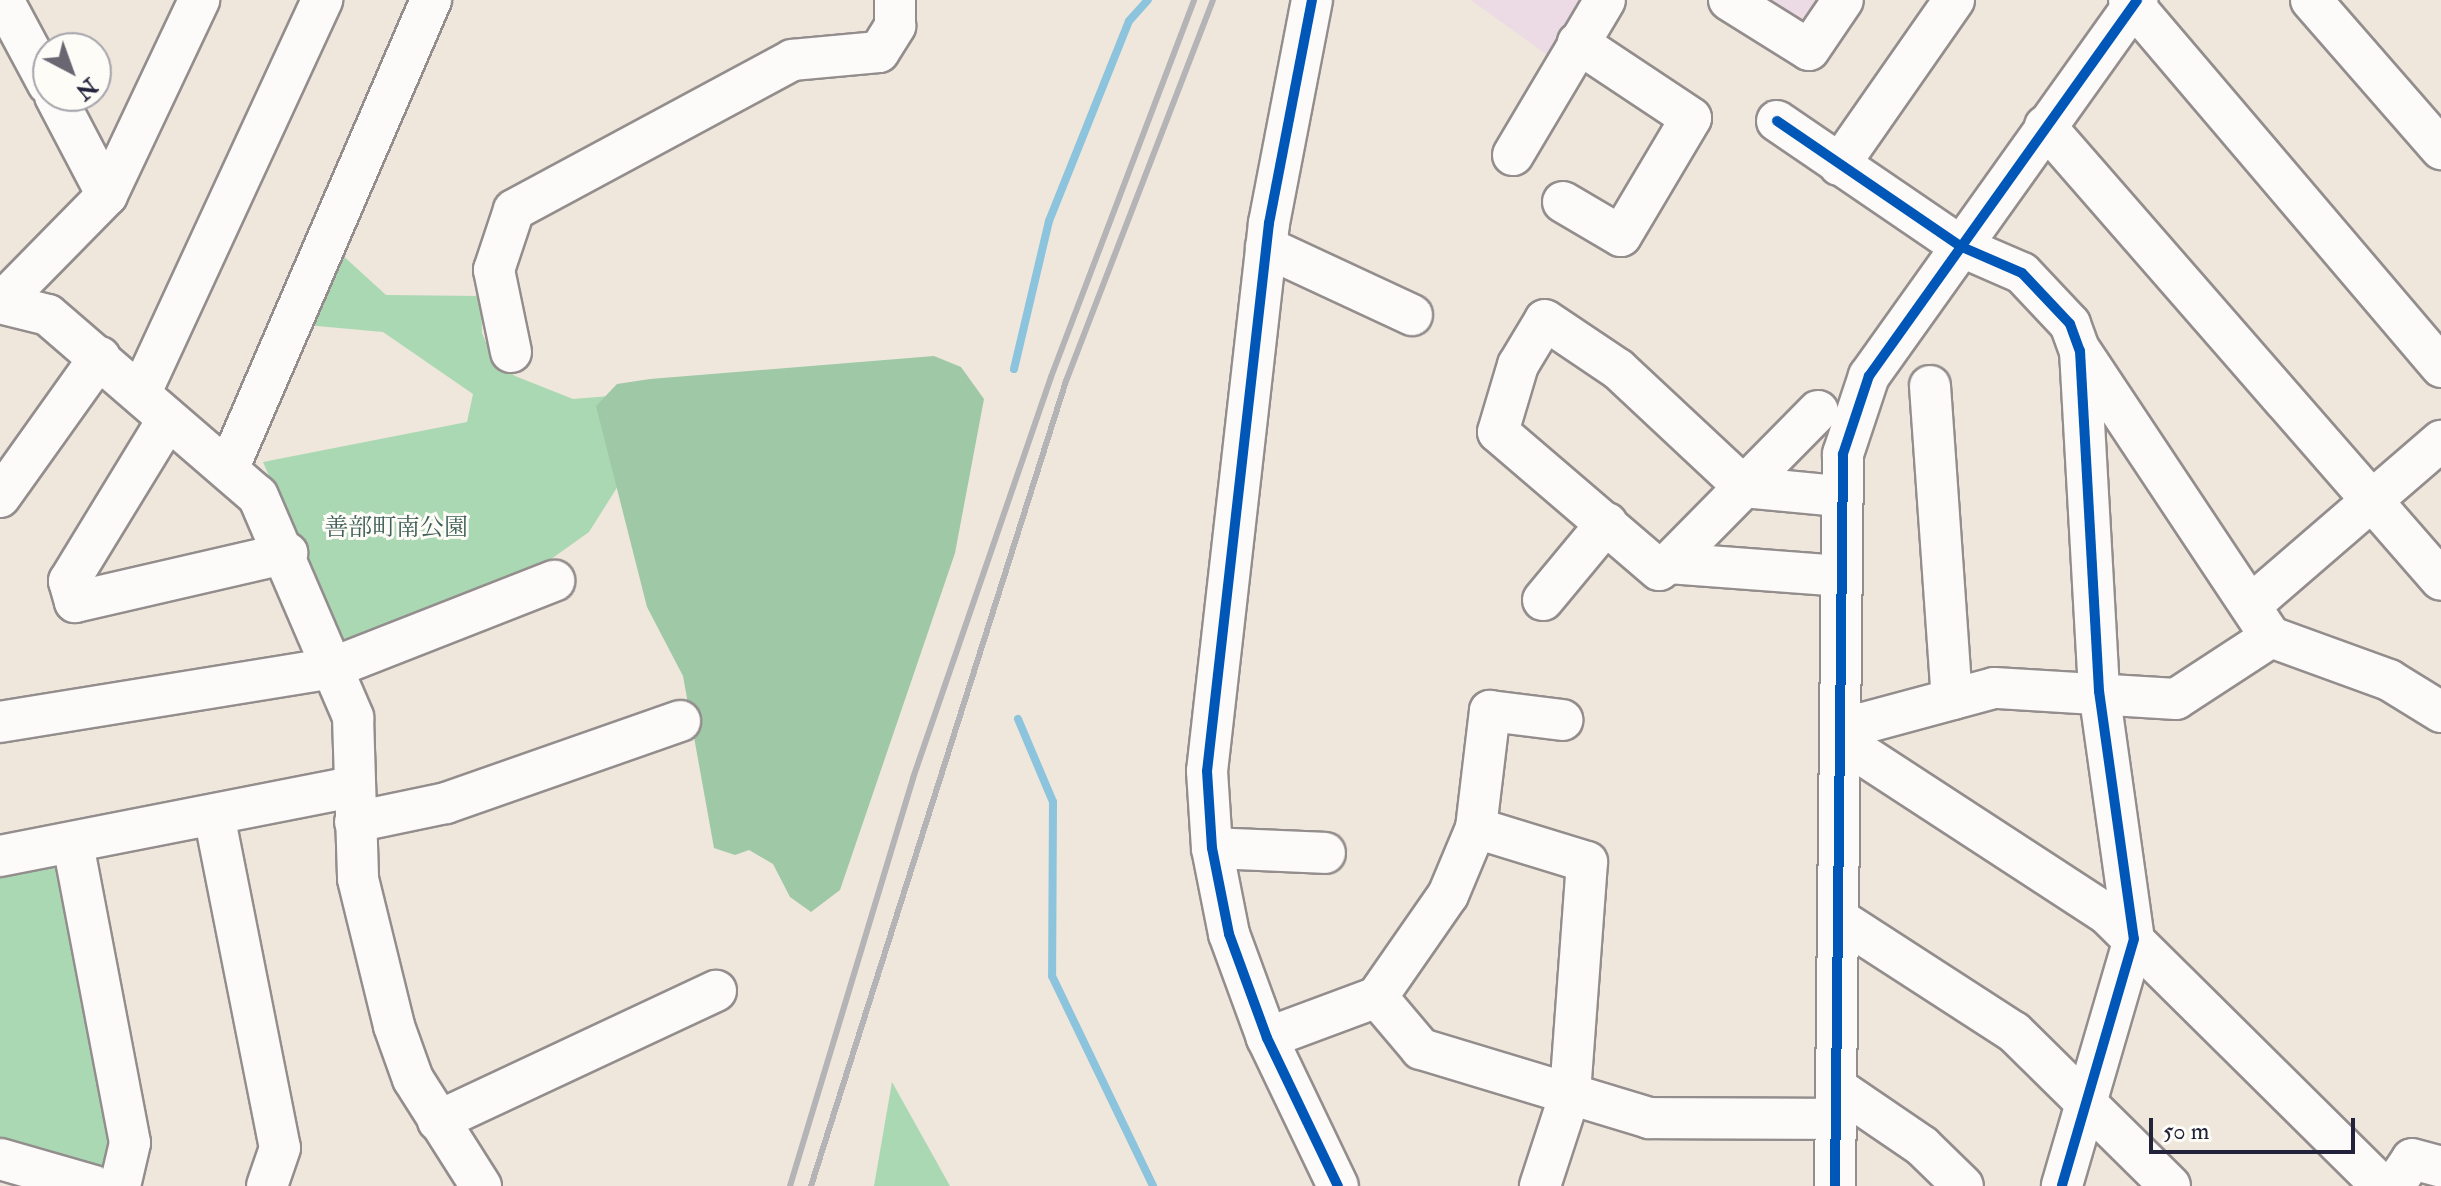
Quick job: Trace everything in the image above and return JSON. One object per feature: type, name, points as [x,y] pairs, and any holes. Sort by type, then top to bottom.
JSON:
[{"type":"street","points":[[3,0],[32,54]]},
{"type":"street","points":[[0,303],[107,195],[199,0]]},
{"type":"street","points":[[142,390],[322,0]]},
{"type":"street","points":[[229,467],[431,0]]},
{"type":"street","points":[[511,352],[494,270],[514,210],[792,60],[879,52],[891,39],[895,0]]},
{"type":"street","points":[[1312,0],[1266,247],[1207,771],[1212,848],[1229,934],[1267,1038],[1338,1186]]},
{"type":"street","points":[[1513,155],[1605,0]]},
{"type":"street","points":[[1729,0],[1809,50],[1843,0]]},
{"type":"street","points":[[1839,165],[1954,0]]},
{"type":"street","points":[[2311,0],[2441,149]]},
{"type":"street","points":[[1835,1186],[1843,742],[1837,496],[1853,413],[1962,247],[2133,2],[2441,367]]},
{"type":"street","points":[[1563,202],[1621,236],[1691,118],[1578,43]]},
{"type":"street","points":[[63,112],[107,195]]},
{"type":"street","points":[[1777,121],[1962,247],[2022,273],[2070,324],[2080,351],[2261,621],[2389,680],[2441,712]]},
{"type":"street","points":[[2045,126],[2441,580]]},
{"type":"street","points":[[1266,247],[1412,315]]},
{"type":"street","points":[[0,303],[48,315],[142,390],[168,419],[229,467],[258,496],[287,553],[329,669],[353,717],[358,879],[394,1026],[438,1121],[481,1186]]},
{"type":"street","points":[[1818,411],[1744,487],[1669,563],[1659,570],[1498,432],[1518,365],[1545,320],[1618,369],[1744,487],[1837,496]]},
{"type":"street","points":[[2062,1186],[2134,939],[2099,691],[2080,351]]},
{"type":"street","points":[[0,497],[13,450],[100,357]]},
{"type":"street","points":[[1930,386],[1952,699]]},
{"type":"street","points":[[168,419],[69,581],[75,602],[287,553]]},
{"type":"street","points":[[1843,742],[1864,723],[1994,688],[2099,691],[2176,699],[2261,621],[2370,501],[2441,441]]},
{"type":"street","points":[[1543,600],[1607,523]]},
{"type":"street","points":[[1669,563],[1840,576]]},
{"type":"street","points":[[0,722],[329,669],[554,581]]},
{"type":"street","points":[[1267,1038],[1377,997],[1448,895],[1476,828],[1490,711],[1562,720]]},
{"type":"street","points":[[0,856],[215,820],[354,805],[446,803],[680,721]]},
{"type":"street","points":[[1843,742],[2107,914],[2382,1186]]},
{"type":"street","points":[[215,820],[280,1148],[267,1186]]},
{"type":"street","points":[[1476,828],[1587,862],[1570,1094],[1540,1186]]},
{"type":"street","points":[[73,844],[130,1143],[120,1186]]},
{"type":"street","points":[[1212,848],[1325,853]]},
{"type":"street","points":[[1839,919],[2014,1032],[2170,1186]]},
{"type":"street","points":[[438,1121],[716,991]]},
{"type":"street","points":[[1377,997],[1421,1049],[1649,1118],[1835,1103],[1922,1146],[1963,1186]]},
{"type":"street","points":[[0,1159],[94,1186]]},
{"type":"street","points":[[2394,1186],[2412,1159],[2441,1167]]},
{"type":"shaded area","points":[[1471,0],[1594,0],[1554,60]]},
{"type":"shaded area","points":[[1755,0],[1824,0],[1806,25]]},
{"type":"green space","name":"善部町南公園","points":[[340,253],[386,295],[481,296],[482,333],[493,359],[515,376],[573,399],[623,395],[618,486],[589,532],[540,567],[342,648],[263,462],[467,422],[473,394],[383,332],[306,325]]},
{"type":"green space","points":[[934,356],[961,367],[984,399],[955,553],[840,890],[811,912],[790,897],[773,864],[749,850],[735,855],[714,848],[683,676],[647,607],[596,406],[617,384],[650,379]]},
{"type":"green space","points":[[63,854],[121,1144],[103,1178],[0,1151],[0,865]]},
{"type":"green space","points":[[892,1082],[950,1186],[874,1186]]},
{"type":"waterway","points":[[1014,369],[1049,221],[1129,21],[1148,0]]},
{"type":"waterway","points":[[1018,719],[1053,802],[1052,976],[1153,1186]]},
{"type":"railway","points":[[790,1186],[913,778],[1051,377],[1194,0]]},
{"type":"railway","points":[[811,1186],[1066,381],[1213,0]]},
{"type":"cycle path","points":[[1312,0],[1269,223],[1207,771],[1212,848],[1229,934],[1267,1038],[1338,1186]]},
{"type":"cycle path","points":[[1835,1186],[1843,454],[1869,376],[2137,0]]},
{"type":"cycle path","points":[[1777,121],[1962,247],[2022,273],[2070,324],[2080,351],[2099,691],[2134,939],[2062,1186]]}]
